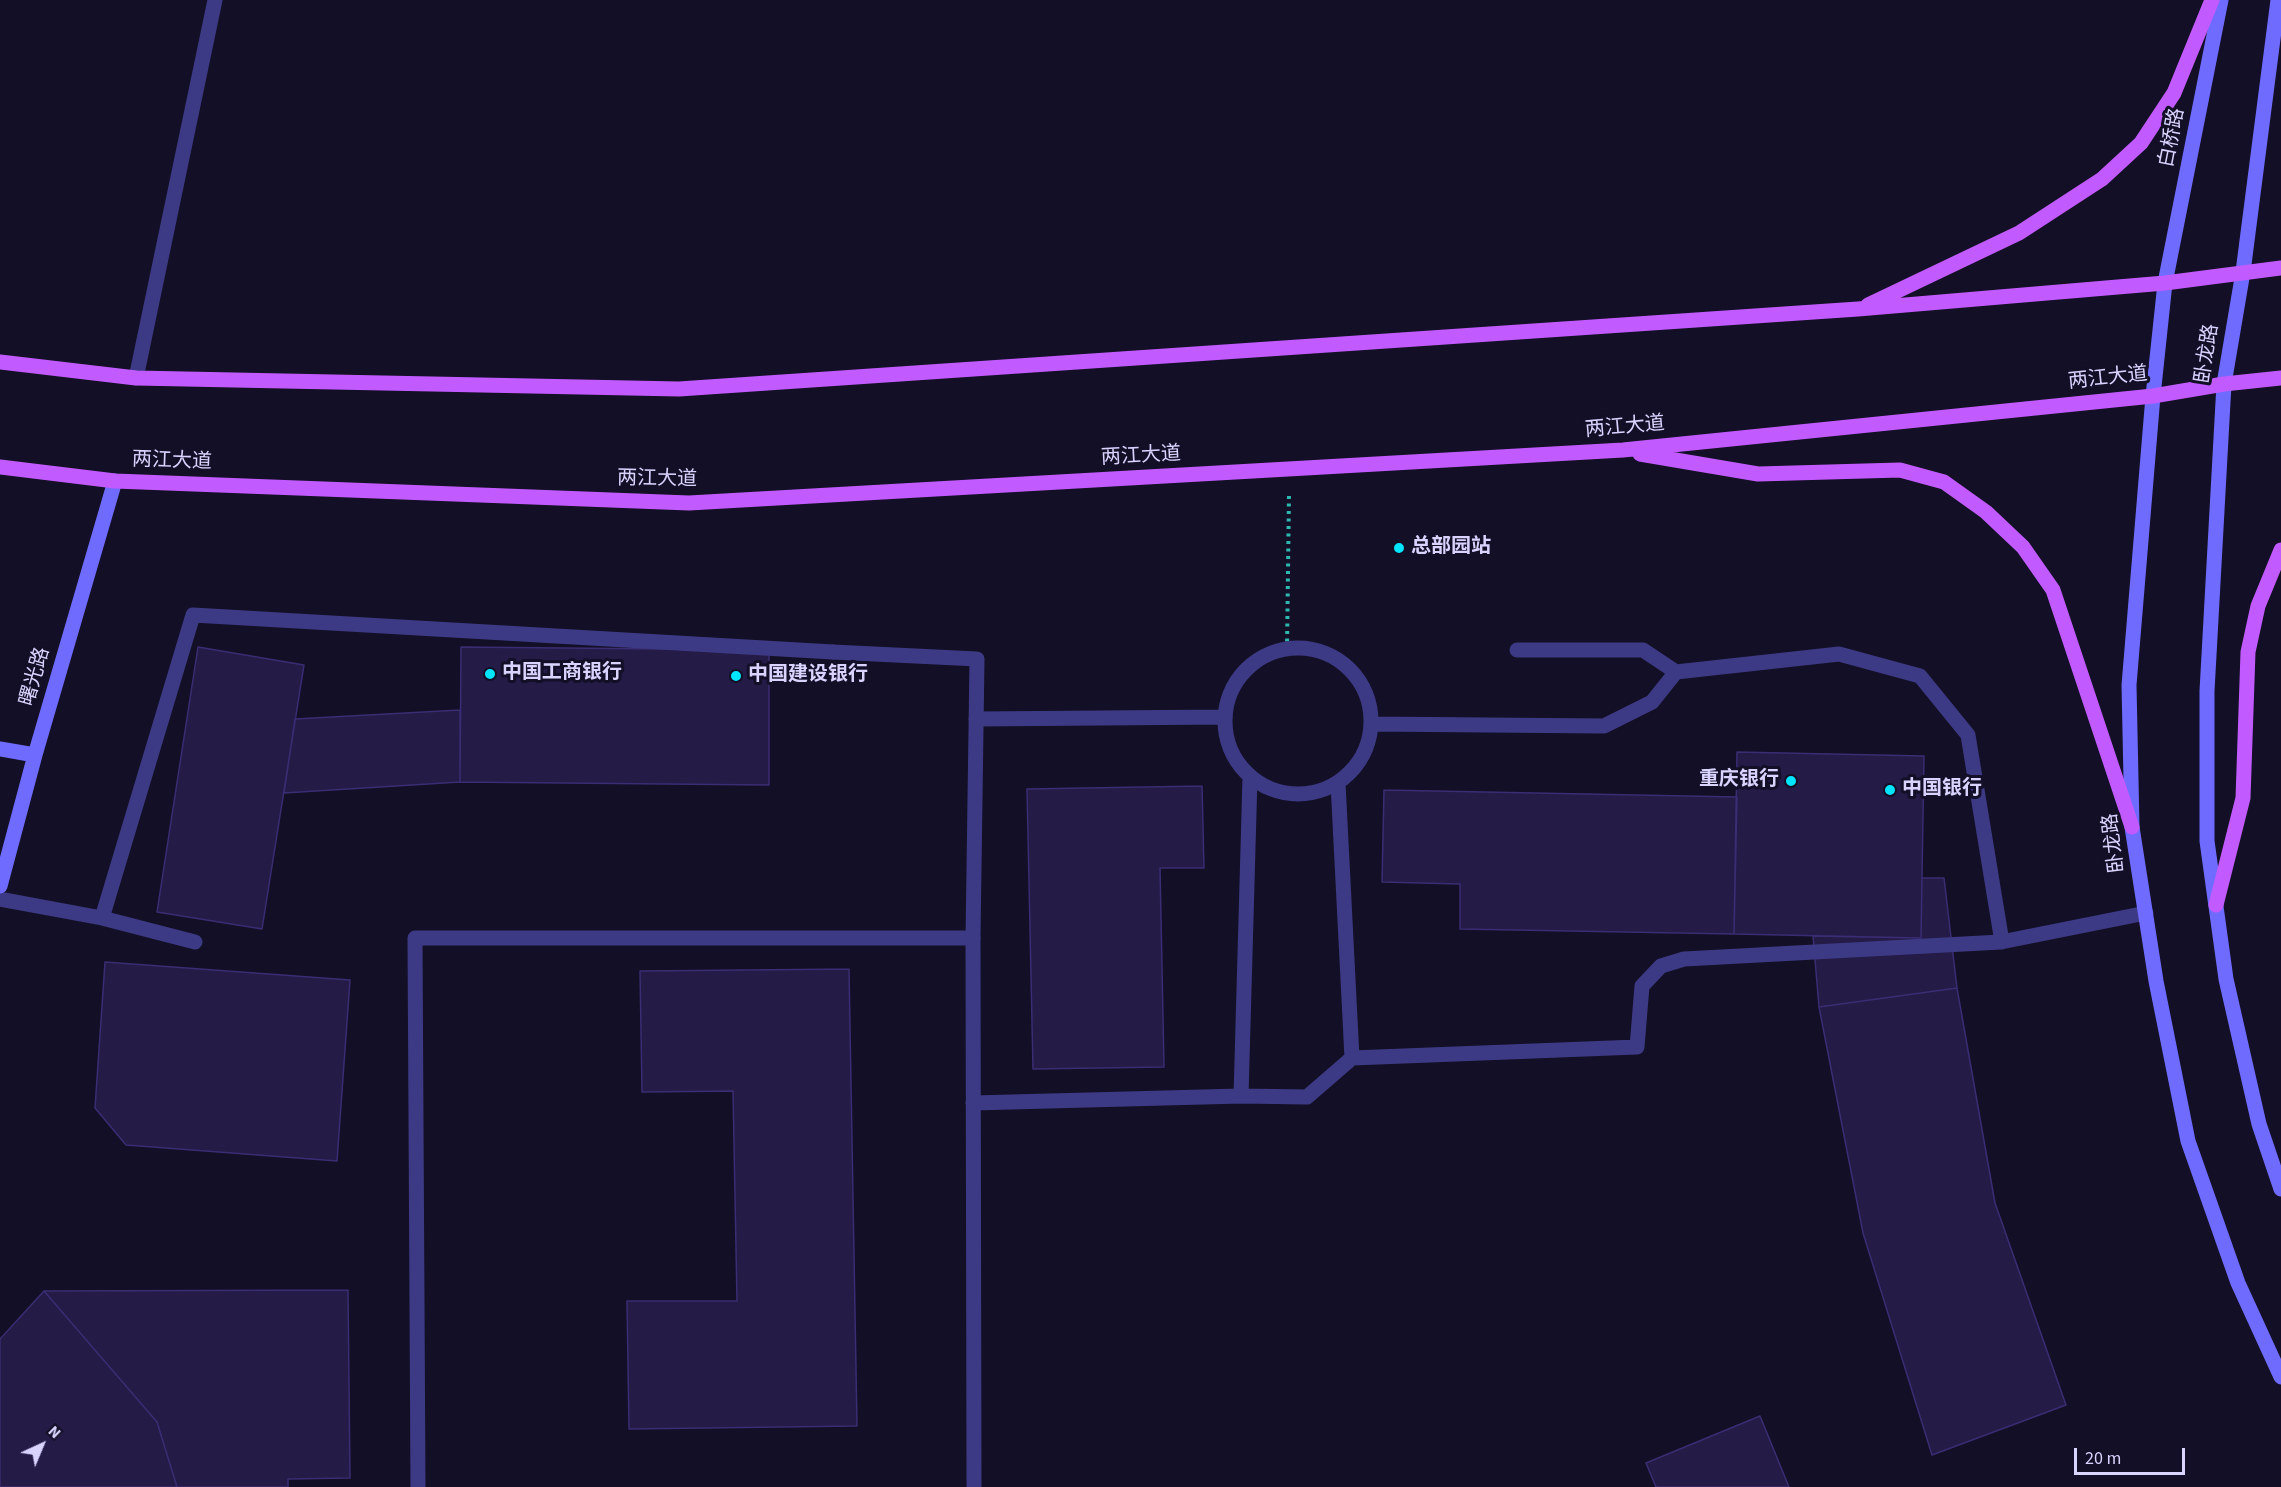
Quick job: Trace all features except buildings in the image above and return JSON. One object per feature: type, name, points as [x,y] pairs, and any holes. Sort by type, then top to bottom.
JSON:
[{"type":"main road","points":[[1858,309],[2019,233],[2102,179],[2141,143],[2174,93],[2212,0]]},
{"type":"main road","name":"白桥路","points":[[2165,284],[2221,0]]},
{"type":"main road","points":[[2242,272],[2278,0]]},
{"type":"main road","points":[[0,362],[136,378],[679,389],[1858,309],[2165,284],[2281,268]]},
{"type":"main road","name":"卧龙路","points":[[2242,272],[2224,384],[2206,692],[2207,841],[2226,979],[2259,1124],[2281,1189]]},
{"type":"main road","name":"卧龙路","points":[[2165,284],[2128,686],[2132,828],[2156,981],[2188,1141],[2238,1283],[2281,1377]]},
{"type":"main road","name":"两江大道","points":[[0,467],[115,481],[689,503],[1623,450],[2153,396],[2224,384],[2281,378]]},
{"type":"main road","points":[[1623,450],[1758,474],[1900,470],[1944,482],[1986,512],[2024,547],[2053,590],[2132,828]]},
{"type":"main road","name":"曙光路","points":[[0,886],[35,755],[115,481]]},
{"type":"main road","points":[[2216,905],[2243,798],[2248,652],[2258,606],[2281,550]]},
{"type":"main road","points":[[0,749],[35,755]]},
{"type":"street","points":[[136,378],[215,0]]},
{"type":"street","points":[[102,918],[193,615],[977,659],[973,938],[974,1487]]},
{"type":"street","points":[[1287,649],[1314,650],[1338,660],[1356,676],[1368,699],[1371,724],[1366,747],[1355,767],[1338,783],[1317,792],[1294,795],[1271,789],[1250,777],[1236,760],[1227,739],[1225,717],[1231,691],[1245,670],[1265,655],[1287,649]]},
{"type":"street","points":[[1517,650],[1643,650],[1676,672],[1839,654],[1920,676],[1968,735],[2002,942]]},
{"type":"street","points":[[1371,724],[1604,726],[1652,702],[1676,672]]},
{"type":"street","points":[[976,719],[1225,717]]},
{"type":"street","points":[[1241,1096],[1250,777]]},
{"type":"street","points":[[1338,783],[1352,1058]]},
{"type":"street","points":[[0,899],[102,918],[195,942]]},
{"type":"street","points":[[973,1103],[1241,1096],[1307,1097],[1352,1058],[1637,1047],[1642,986],[1661,966],[1684,959],[2002,942],[2145,913]]},
{"type":"street","points":[[418,1487],[415,938],[973,938]]},
{"type":"path","points":[[1287,649],[1289,469]]},
{"type":"place","name":"总部园站","points":[[1399,548]]},
{"type":"place","name":"中国工商银行","points":[[490,674]]},
{"type":"place","name":"中国建设银行","points":[[736,676]]},
{"type":"place","name":"重庆银行","points":[[1791,781]]},
{"type":"place","name":"中国银行","points":[[1890,790]]}]
